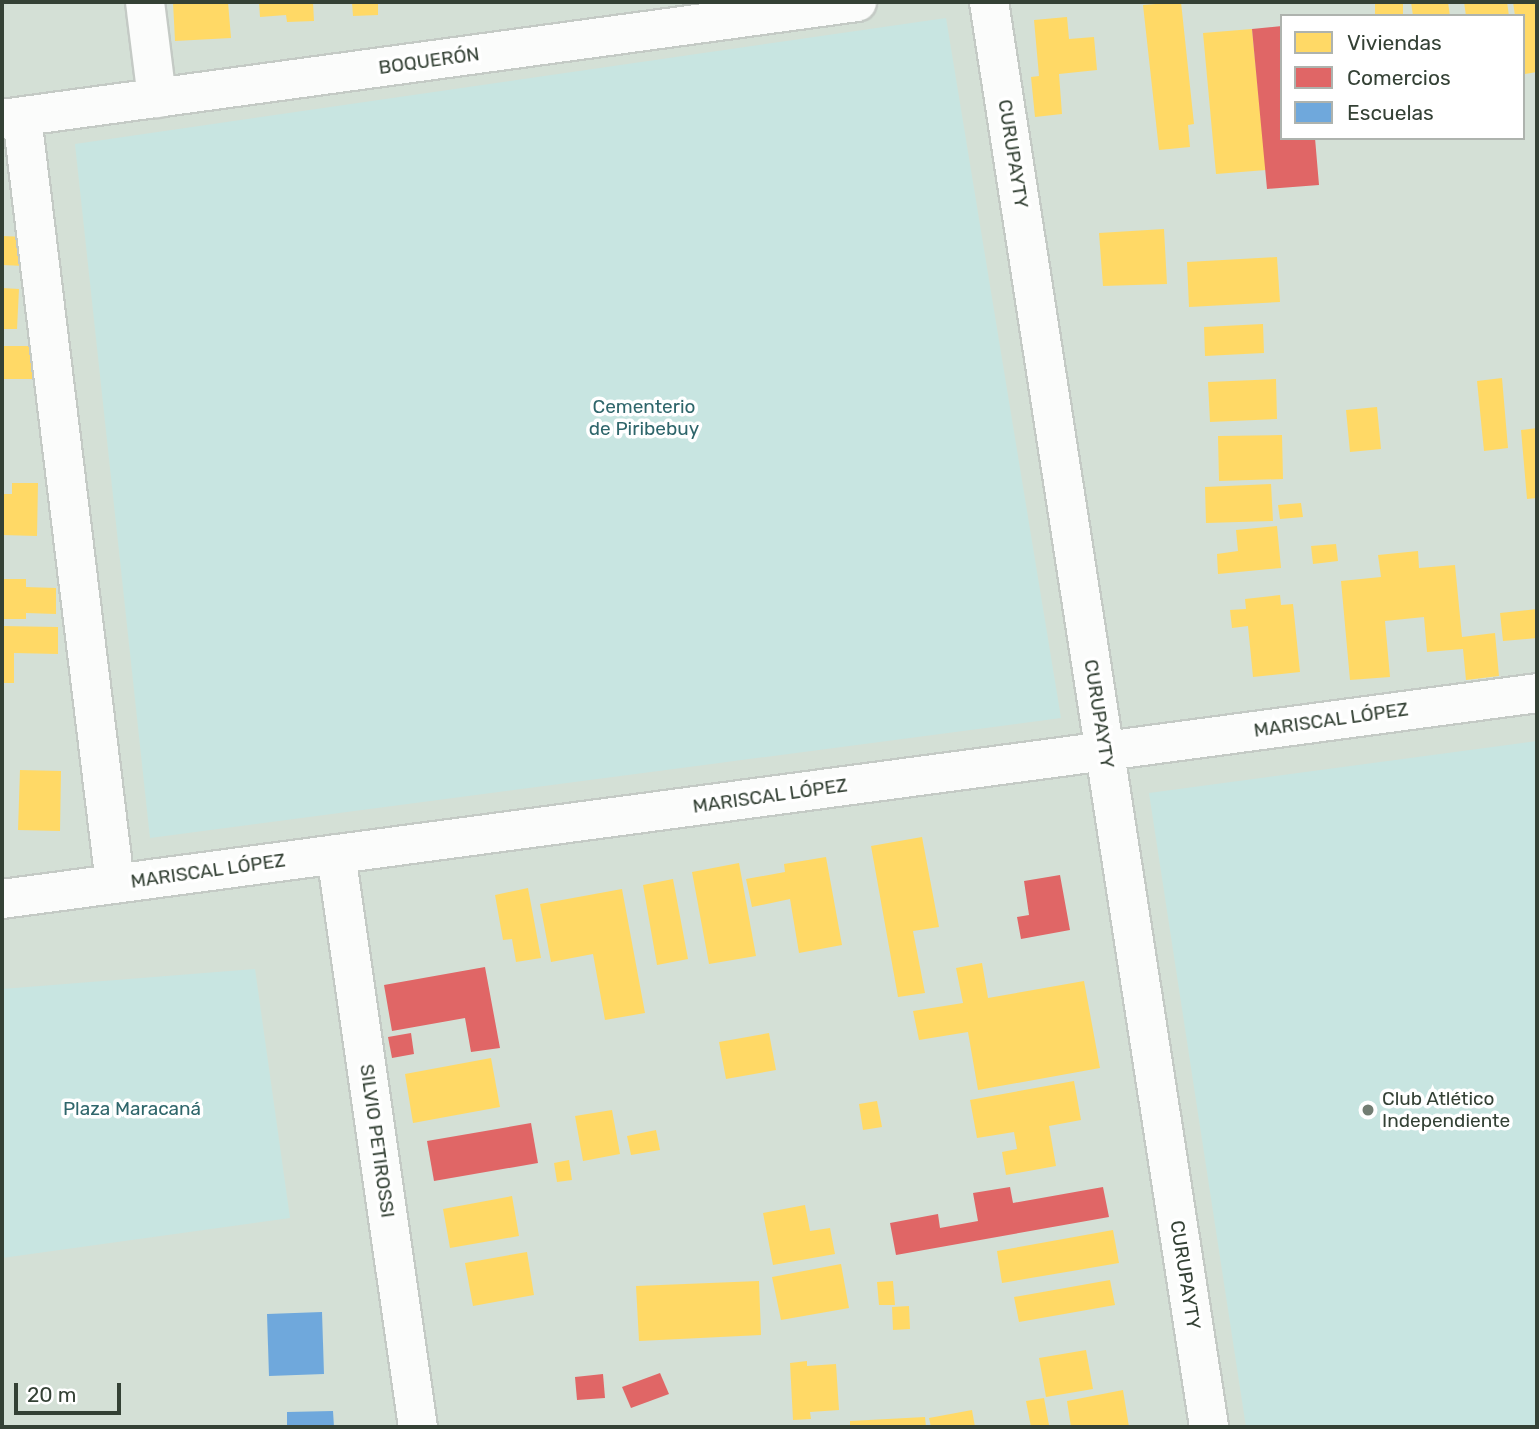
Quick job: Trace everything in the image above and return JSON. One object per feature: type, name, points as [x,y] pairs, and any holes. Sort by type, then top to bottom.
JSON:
[{"type":"street","points":[[145,2],[157,98]]},
{"type":"street","name":"BOQUERÓN","points":[[12,118],[857,2]]},
{"type":"street","name":"CURUPAYTY","points":[[989,2],[1209,1427]]},
{"type":"street","points":[[12,118],[115,883]]},
{"type":"street","name":"MARISCAL LÓPEZ","points":[[2,899],[1537,692]]},
{"type":"street","name":"SILVIO PETIROSSI","points":[[336,854],[418,1427]]},
{"type":"shaded area","points":[[2,2],[1537,2],[1537,1427],[2,1427]]},
{"type":"green space","name":"Cementerio de Piribebuy","points":[[946,18],[1061,718],[150,838],[75,144]]},
{"type":"green space","name":"Club Atlético Independiente","points":[[1537,741],[1537,1427],[1246,1427],[1149,793]]},
{"type":"green space","name":"Plaza Maracaná","points":[[255,969],[290,1218],[2,1258],[2,989]]},
{"type":"building: Viviendas","points":[[173,2],[228,2],[231,38],[175,41]]},
{"type":"building: Viviendas","points":[[259,2],[313,2],[314,21],[287,22],[286,15],[260,17]]},
{"type":"building: Viviendas","points":[[352,2],[378,2],[378,15],[353,16]]},
{"type":"building: Viviendas","points":[[1181,2],[1194,124],[1188,125],[1190,147],[1159,150],[1143,5]]},
{"type":"building: Viviendas","points":[[1375,2],[1403,2],[1403,14],[1375,14]]},
{"type":"building: Viviendas","points":[[1411,2],[1448,2],[1450,14],[1413,14]]},
{"type":"building: Viviendas","points":[[1464,2],[1507,2],[1509,14],[1466,14]]},
{"type":"building: Viviendas","points":[[1513,2],[1537,2],[1537,72],[1525,74],[1525,14],[1515,14]]},
{"type":"building: Viviendas","points":[[1067,17],[1069,39],[1094,37],[1097,70],[1059,74],[1062,114],[1035,117],[1031,77],[1039,76],[1034,20]]},
{"type":"building: Viviendas","points":[[1252,29],[1266,170],[1216,174],[1203,33]]},
{"type":"building: Viviendas","points":[[1164,229],[1167,284],[1103,286],[1099,233]]},
{"type":"building: Viviendas","points":[[2,236],[25,237],[25,266],[2,265]]},
{"type":"building: Viviendas","points":[[1277,257],[1280,302],[1189,307],[1187,262]]},
{"type":"building: Viviendas","points":[[2,288],[19,289],[17,329],[2,329]]},
{"type":"building: Viviendas","points":[[1263,324],[1264,353],[1205,356],[1204,327]]},
{"type":"building: Viviendas","points":[[2,346],[35,346],[35,379],[2,379]]},
{"type":"building: Viviendas","points":[[1502,378],[1508,448],[1484,451],[1477,381]]},
{"type":"building: Viviendas","points":[[1276,379],[1277,419],[1210,422],[1208,382]]},
{"type":"building: Viviendas","points":[[1377,407],[1381,449],[1350,452],[1346,410]]},
{"type":"building: Viviendas","points":[[1537,428],[1537,498],[1527,499],[1521,430]]},
{"type":"building: Viviendas","points":[[1282,435],[1283,479],[1219,481],[1218,436]]},
{"type":"building: Viviendas","points":[[12,483],[38,483],[37,536],[2,535],[2,494],[12,494]]},
{"type":"building: Viviendas","points":[[1271,484],[1273,521],[1206,523],[1205,487]]},
{"type":"building: Viviendas","points":[[1301,503],[1303,517],[1280,519],[1278,505]]},
{"type":"building: Viviendas","points":[[1277,526],[1281,568],[1218,574],[1217,554],[1238,551],[1236,530]]},
{"type":"building: Viviendas","points":[[1336,544],[1338,561],[1313,564],[1311,546]]},
{"type":"building: Viviendas","points":[[1418,551],[1419,568],[1455,565],[1462,637],[1495,633],[1499,676],[1466,680],[1463,649],[1427,652],[1424,617],[1385,621],[1390,677],[1350,680],[1341,581],[1381,577],[1378,555]]},
{"type":"building: Viviendas","points":[[2,579],[26,579],[26,587],[56,588],[56,614],[26,613],[26,619],[2,619]]},
{"type":"building: Viviendas","points":[[1280,595],[1281,605],[1293,604],[1300,672],[1253,677],[1248,626],[1232,628],[1230,610],[1246,609],[1245,599]]},
{"type":"building: Viviendas","points":[[1537,609],[1537,638],[1503,641],[1500,613]]},
{"type":"building: Viviendas","points":[[2,626],[58,627],[58,654],[14,653],[14,683],[2,683]]},
{"type":"building: Viviendas","points":[[20,770],[61,771],[60,831],[18,830]]},
{"type":"building: Viviendas","points":[[922,837],[939,927],[913,931],[925,993],[898,997],[871,846]]},
{"type":"building: Viviendas","points":[[826,857],[842,945],[799,953],[790,899],[752,907],[746,879],[785,872],[784,864]]},
{"type":"building: Viviendas","points":[[739,863],[756,956],[709,964],[692,872]]},
{"type":"building: Viviendas","points":[[673,879],[688,959],[657,965],[643,885]]},
{"type":"building: Viviendas","points":[[528,888],[541,958],[516,962],[512,939],[503,940],[495,895]]},
{"type":"building: Viviendas","points":[[622,889],[645,1013],[605,1020],[593,954],[551,962],[540,904]]},
{"type":"building: Viviendas","points":[[982,963],[988,998],[1084,981],[1100,1068],[978,1090],[968,1032],[919,1040],[913,1011],[963,1003],[956,968]]},
{"type":"building: Viviendas","points":[[769,1033],[776,1070],[726,1079],[719,1042]]},
{"type":"building: Viviendas","points":[[491,1058],[500,1107],[413,1123],[405,1074]]},
{"type":"building: Viviendas","points":[[1074,1081],[1081,1120],[1049,1126],[1056,1166],[1006,1175],[1002,1152],[1017,1149],[1014,1132],[977,1138],[970,1100]]},
{"type":"building: Viviendas","points":[[877,1101],[882,1127],[863,1130],[859,1104]]},
{"type":"building: Viviendas","points":[[612,1110],[620,1154],[583,1161],[575,1116]]},
{"type":"building: Viviendas","points":[[656,1130],[660,1150],[631,1155],[627,1136]]},
{"type":"building: Viviendas","points":[[569,1160],[572,1180],[557,1182],[554,1163]]},
{"type":"building: Viviendas","points":[[512,1196],[519,1236],[450,1248],[443,1209]]},
{"type":"building: Viviendas","points":[[805,1205],[810,1231],[830,1228],[835,1254],[773,1265],[763,1213]]},
{"type":"building: Viviendas","points":[[1113,1230],[1119,1263],[1002,1283],[997,1251]]},
{"type":"building: Viviendas","points":[[527,1252],[534,1295],[473,1306],[465,1263]]},
{"type":"building: Viviendas","points":[[841,1264],[849,1308],[781,1320],[772,1277]]},
{"type":"building: Viviendas","points":[[1110,1280],[1115,1305],[1019,1322],[1014,1297]]},
{"type":"building: Viviendas","points":[[759,1281],[761,1335],[639,1341],[636,1286]]},
{"type":"building: Viviendas","points":[[893,1281],[895,1305],[879,1305],[877,1282]]},
{"type":"building: Viviendas","points":[[909,1306],[910,1329],[893,1330],[892,1307]]},
{"type":"building: Viviendas","points":[[1086,1350],[1093,1389],[1046,1397],[1039,1358]]},
{"type":"building: Viviendas","points":[[807,1361],[807,1366],[836,1364],[839,1410],[810,1412],[811,1419],[793,1420],[790,1363]]},
{"type":"building: Viviendas","points":[[1123,1390],[1129,1427],[1071,1427],[1067,1401]]},
{"type":"building: Viviendas","points":[[1044,1398],[1049,1425],[1031,1427],[1026,1401]]},
{"type":"building: Viviendas","points":[[972,1410],[975,1427],[931,1427],[929,1418]]},
{"type":"building: Viviendas","points":[[925,1417],[926,1427],[850,1427],[850,1421]]},
{"type":"building: Comercios","points":[[1280,26],[1280,140],[1315,140],[1319,185],[1267,189],[1252,29]]},
{"type":"building: Comercios","points":[[1060,875],[1070,930],[1021,939],[1017,917],[1029,915],[1024,881]]},
{"type":"building: Comercios","points":[[485,967],[500,1048],[471,1052],[465,1018],[392,1031],[384,985]]},
{"type":"building: Comercios","points":[[411,1033],[414,1054],[392,1058],[388,1037]]},
{"type":"building: Comercios","points":[[531,1123],[538,1163],[434,1181],[427,1141]]},
{"type":"building: Comercios","points":[[1010,1187],[1013,1203],[1103,1187],[1109,1217],[896,1255],[890,1223],[938,1214],[940,1228],[978,1221],[973,1193]]},
{"type":"building: Comercios","points":[[660,1373],[669,1394],[631,1408],[622,1387]]},
{"type":"building: Comercios","points":[[603,1374],[605,1398],[577,1400],[575,1377]]},
{"type":"building: Escuelas","points":[[322,1312],[324,1374],[269,1376],[267,1314]]},
{"type":"building: Escuelas","points":[[333,1411],[334,1427],[287,1427],[287,1412]]},
{"type":"place","name":"Club Atlético Independiente","points":[[1368,1110]]}]
